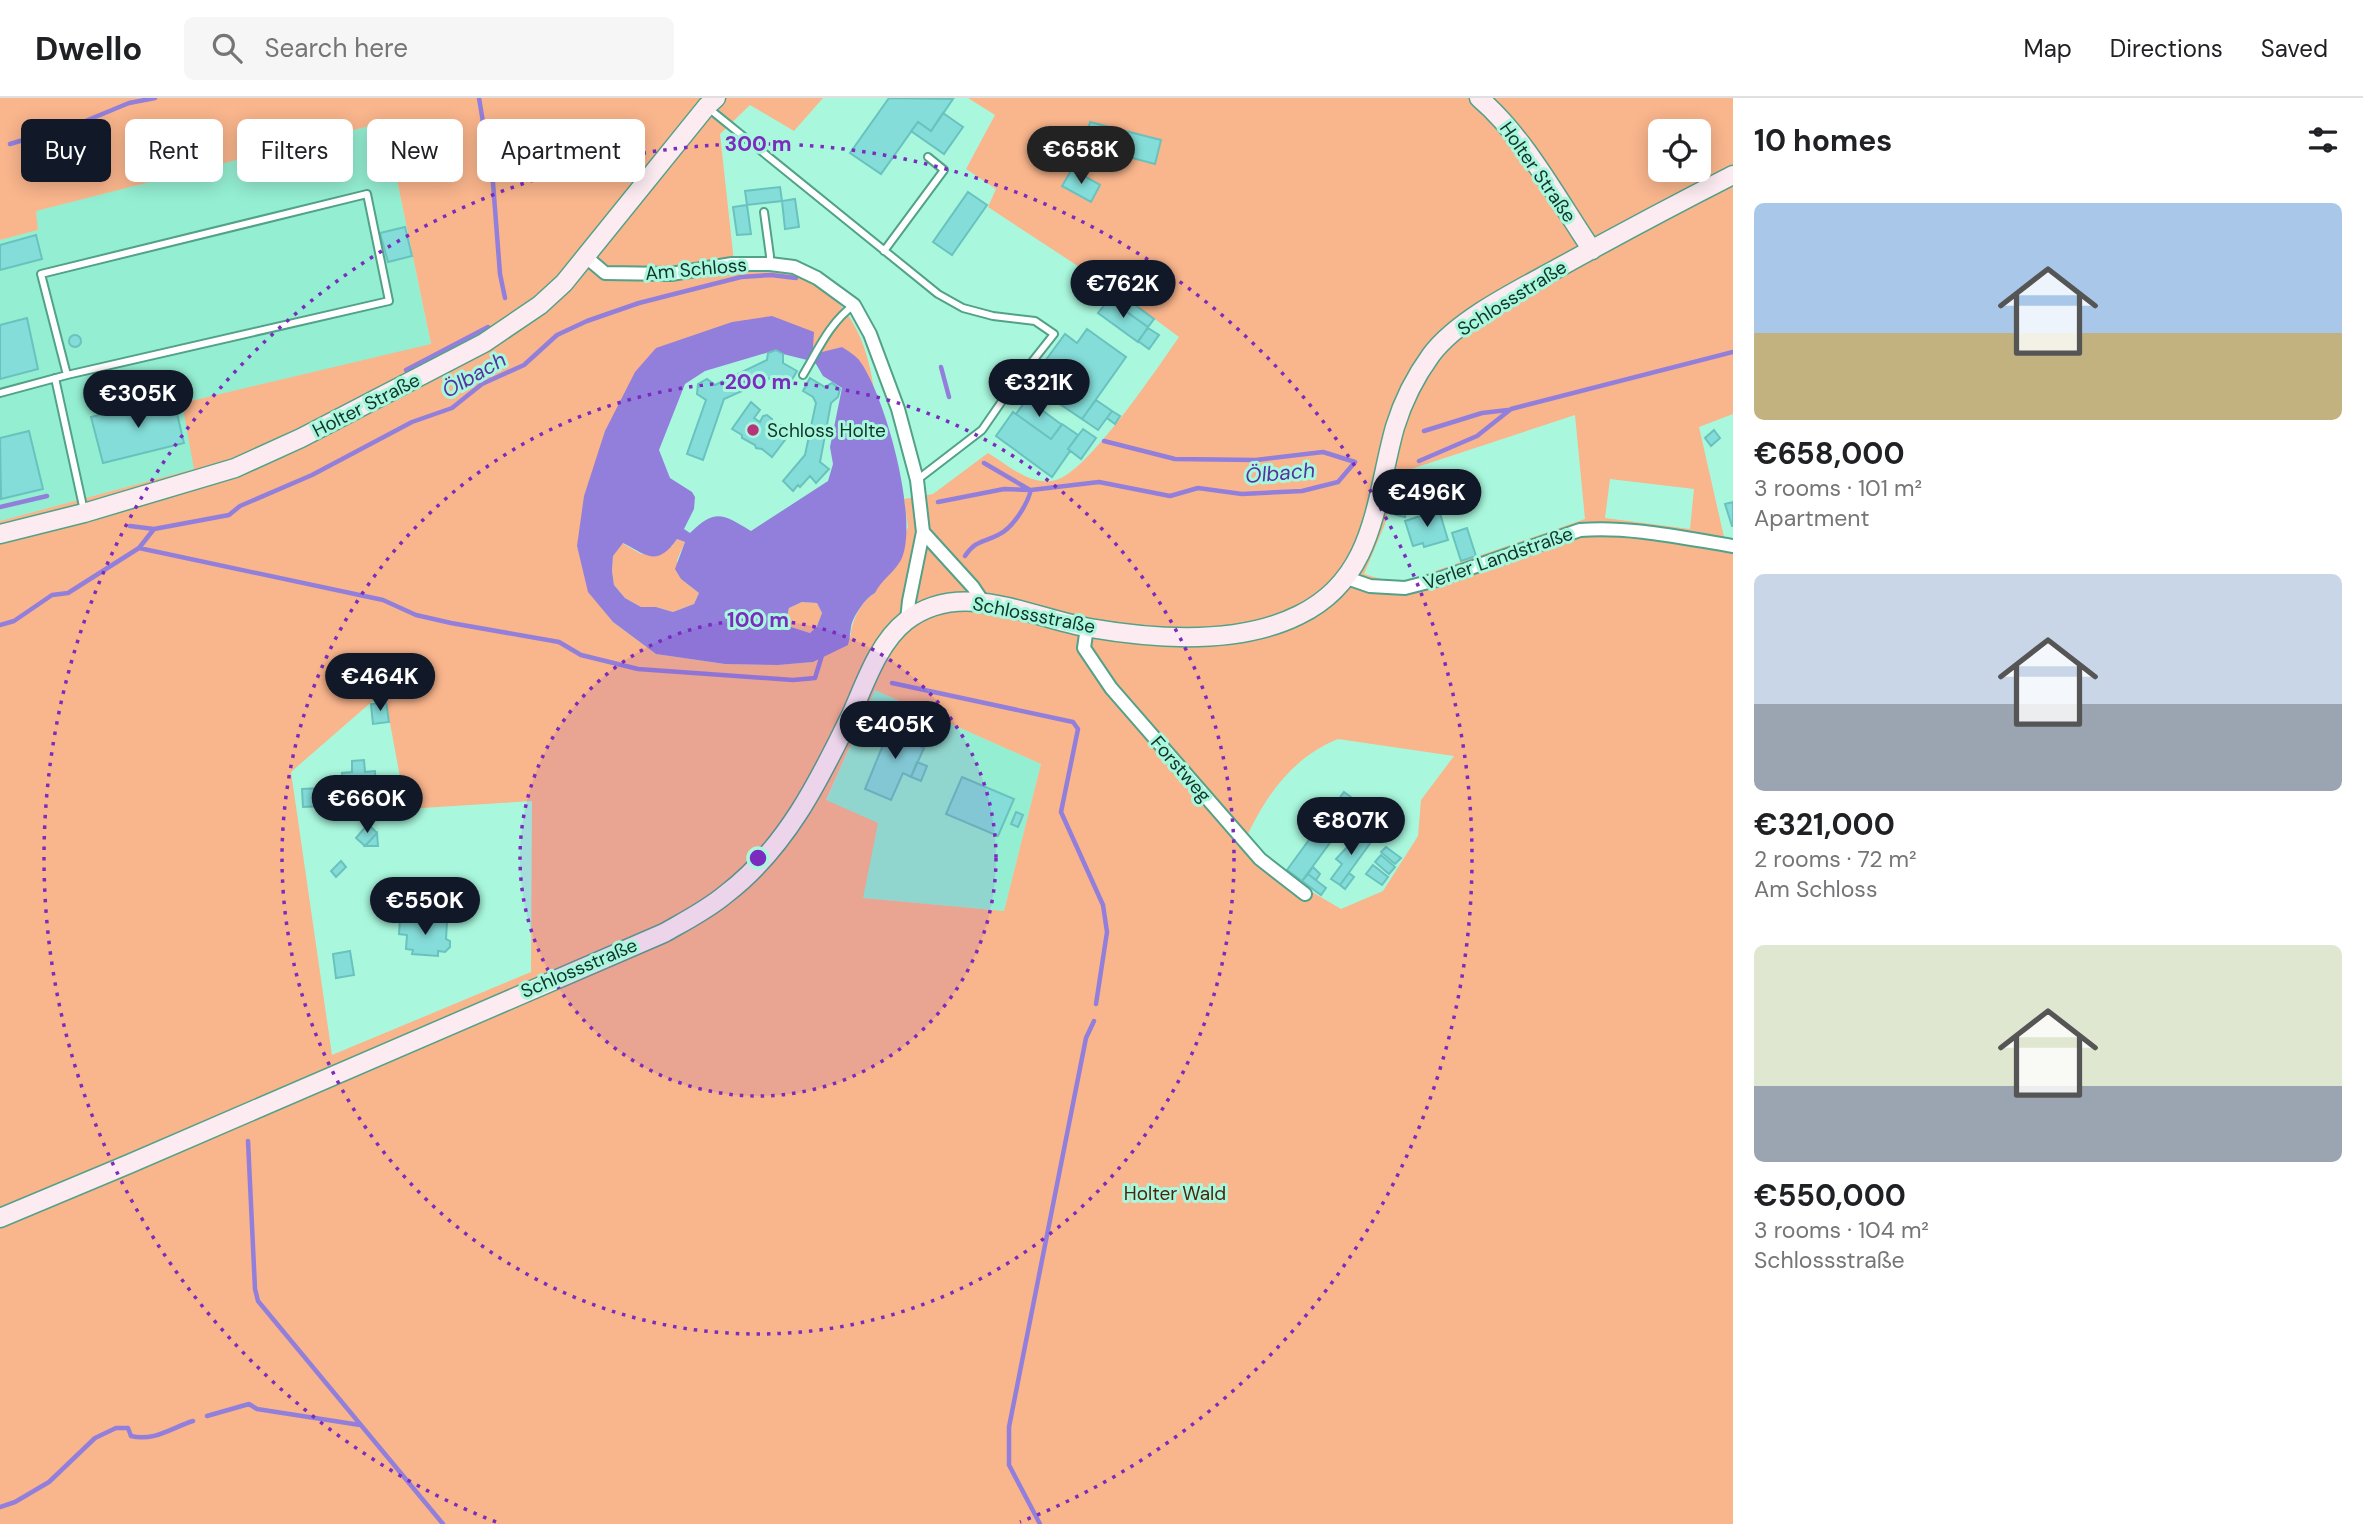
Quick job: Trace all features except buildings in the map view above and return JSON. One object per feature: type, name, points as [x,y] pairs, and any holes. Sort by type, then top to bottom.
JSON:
[{"type":"main road","name":"Holter Straße","points":[[1479,98],[1494,111],[1535,164],[1592,250]]},
{"type":"main road","name":"Holter Straße","points":[[0,534],[85,513],[235,468],[302,438],[505,331],[564,283],[711,102]]},
{"type":"main road","name":"Schlossstraße","points":[[0,1217],[142,1159],[664,933],[696,915],[729,893],[793,825],[820,779],[870,671],[892,635],[907,620],[932,607],[954,601],[983,602],[1087,627],[1152,636],[1220,635],[1252,631],[1276,625],[1322,602],[1347,578],[1360,557],[1374,518],[1399,415],[1411,385],[1434,351],[1468,321],[1592,250],[1733,175]]},
{"type":"street","name":"Am Schloss","points":[[586,257],[606,273],[671,274],[732,264],[794,267],[817,278],[854,305],[870,334],[898,409],[917,480],[923,532],[907,620]]},
{"type":"street","name":"Verler Landstraße","points":[[1347,578],[1370,586],[1405,588],[1436,580],[1580,530],[1591,529],[1642,532],[1733,546]]},
{"type":"street","points":[[923,532],[973,587],[983,602]]},
{"type":"street","name":"Forstweg","points":[[1087,627],[1084,648],[1111,688],[1260,859],[1305,894]]},
{"type":"lane","points":[[711,102],[938,294],[963,307],[993,316],[1035,321],[1054,334],[982,430],[917,480]]},
{"type":"lane","points":[[884,251],[944,170],[928,157]]},
{"type":"lane","points":[[0,393],[389,301],[367,194],[41,274],[67,375]]},
{"type":"lane","points":[[764,212],[769,264]]},
{"type":"lane","points":[[803,374],[843,313],[854,305]]},
{"type":"lane","points":[[55,378],[85,513]]},
{"type":"shaded area","points":[[367,127],[367,182],[397,182],[431,345],[182,403],[195,469],[0,521],[0,240],[38,230],[35,211],[149,182],[223,182],[223,163],[237,160],[237,182],[353,182],[353,130]]},
{"type":"shaded area","points":[[772,316],[814,332],[813,347],[822,352],[842,347],[855,356],[869,377],[879,400],[897,458],[906,517],[906,542],[901,560],[857,612],[848,645],[813,662],[778,665],[725,664],[656,654],[613,622],[588,592],[577,546],[584,496],[605,431],[635,372],[656,348],[732,322]],"holes":[[[776,350],[811,361],[823,376],[842,388],[830,447],[833,464],[828,481],[751,531],[719,516],[706,520],[690,533],[684,529],[694,509],[695,497],[692,492],[670,478],[659,450],[685,384],[705,371]],[[677,539],[685,542],[675,569],[681,579],[699,593],[694,604],[673,612],[656,607],[641,607],[625,598],[614,585],[612,571],[613,556],[623,543],[652,556],[658,556]],[[802,602],[817,603],[822,613],[817,626],[810,633],[791,627],[786,621],[789,608]]]},
{"type":"shaded area","points":[[875,690],[1041,764],[1004,911],[863,898],[826,801]]},
{"type":"green space","name":"Holter Wald","points":[[0,98],[823,98],[794,131],[750,105],[720,134],[735,271],[776,271],[793,274],[825,291],[856,327],[874,390],[864,368],[842,347],[822,353],[813,348],[656,348],[577,546],[589,592],[613,622],[656,654],[725,664],[778,665],[813,662],[851,635],[858,611],[875,593],[880,582],[889,575],[908,527],[904,499],[933,494],[988,453],[1029,478],[1056,480],[1070,473],[1086,459],[1122,417],[1179,337],[1125,297],[988,207],[996,189],[966,169],[995,115],[968,98],[1733,98],[1733,414],[1699,427],[1724,537],[1733,539],[1733,1524],[0,1524],[0,521],[194,469],[182,403],[431,344],[397,182],[463,182],[463,119],[367,119],[367,127],[353,130],[353,119],[237,119],[237,160],[223,163],[223,119],[125,119],[125,182],[150,182],[36,211],[38,230],[0,240]],"holes":[[[1575,415],[1585,519],[1406,581],[1388,581],[1364,574],[1385,524],[1396,474]],[[1610,479],[1694,489],[1690,529],[1605,518]],[[875,690],[1041,764],[1004,911],[863,898],[878,823],[826,800]],[[384,691],[406,809],[532,801],[531,972],[332,1055],[291,772]],[[1338,739],[1454,756],[1421,800],[1418,836],[1383,891],[1341,909],[1307,889],[1246,838],[1262,807],[1283,779],[1307,756]]]},
{"type":"green space","points":[[677,539],[685,542],[677,560],[681,579],[699,593],[694,604],[673,612],[656,607],[641,607],[625,598],[614,585],[612,571],[613,556],[622,543],[641,554],[672,546]]},
{"type":"green space","points":[[802,602],[817,603],[822,613],[817,626],[810,633],[791,627],[786,621],[789,608]]},
{"type":"waterway","points":[[10,144],[83,122],[129,103],[155,98]]},
{"type":"waterway","points":[[479,98],[493,183],[500,274],[505,298]]},
{"type":"waterway","name":"Ölbach","points":[[139,548],[154,529],[229,515],[240,506],[312,475],[412,422],[452,408],[482,384],[524,365],[557,335],[587,321],[639,303],[741,277],[771,275],[796,278]]},
{"type":"waterway","points":[[406,370],[488,327]]},
{"type":"waterway","name":"Ölbach","points":[[1419,461],[1477,436],[1511,409],[1733,352]]},
{"type":"waterway","name":"Ölbach","points":[[941,367],[949,397]]},
{"type":"waterway","name":"Ölbach","points":[[1424,431],[1482,413],[1508,410]]},
{"type":"waterway","name":"Ölbach","points":[[965,556],[976,544],[1004,532],[1023,509],[1031,490],[1099,482],[1170,496],[1198,488],[1242,494],[1302,491],[1338,482],[1355,462],[1323,452],[1256,460],[1175,459],[1104,441]]},
{"type":"waterway","name":"Ölbach","points":[[984,463],[1030,490]]},
{"type":"waterway","name":"Ölbach","points":[[938,502],[1004,489],[1031,490]]},
{"type":"waterway","points":[[0,507],[47,496]]},
{"type":"waterway","points":[[130,526],[154,529]]},
{"type":"waterway","name":"Ölbach","points":[[0,625],[14,621],[52,595],[68,593],[139,548],[383,600],[416,615],[451,623],[559,642],[581,655],[638,669],[793,680],[815,678],[823,652]]},
{"type":"waterway","points":[[892,683],[1073,722],[1078,729],[1061,812],[1103,905],[1107,932],[1096,1004]]},
{"type":"waterway","points":[[1040,1524],[1009,1465],[1009,1427],[1086,1038],[1094,1021]]},
{"type":"waterway","points":[[248,1141],[255,1289],[258,1301],[443,1524]]},
{"type":"waterway","points":[[207,1416],[249,1404],[257,1409],[360,1425]]},
{"type":"waterway","points":[[0,1507],[15,1502],[49,1482],[95,1438],[116,1428],[128,1428],[131,1436],[148,1437],[193,1421]]},
{"type":"place","name":"Schloss Holte","points":[[753,430]]}]
